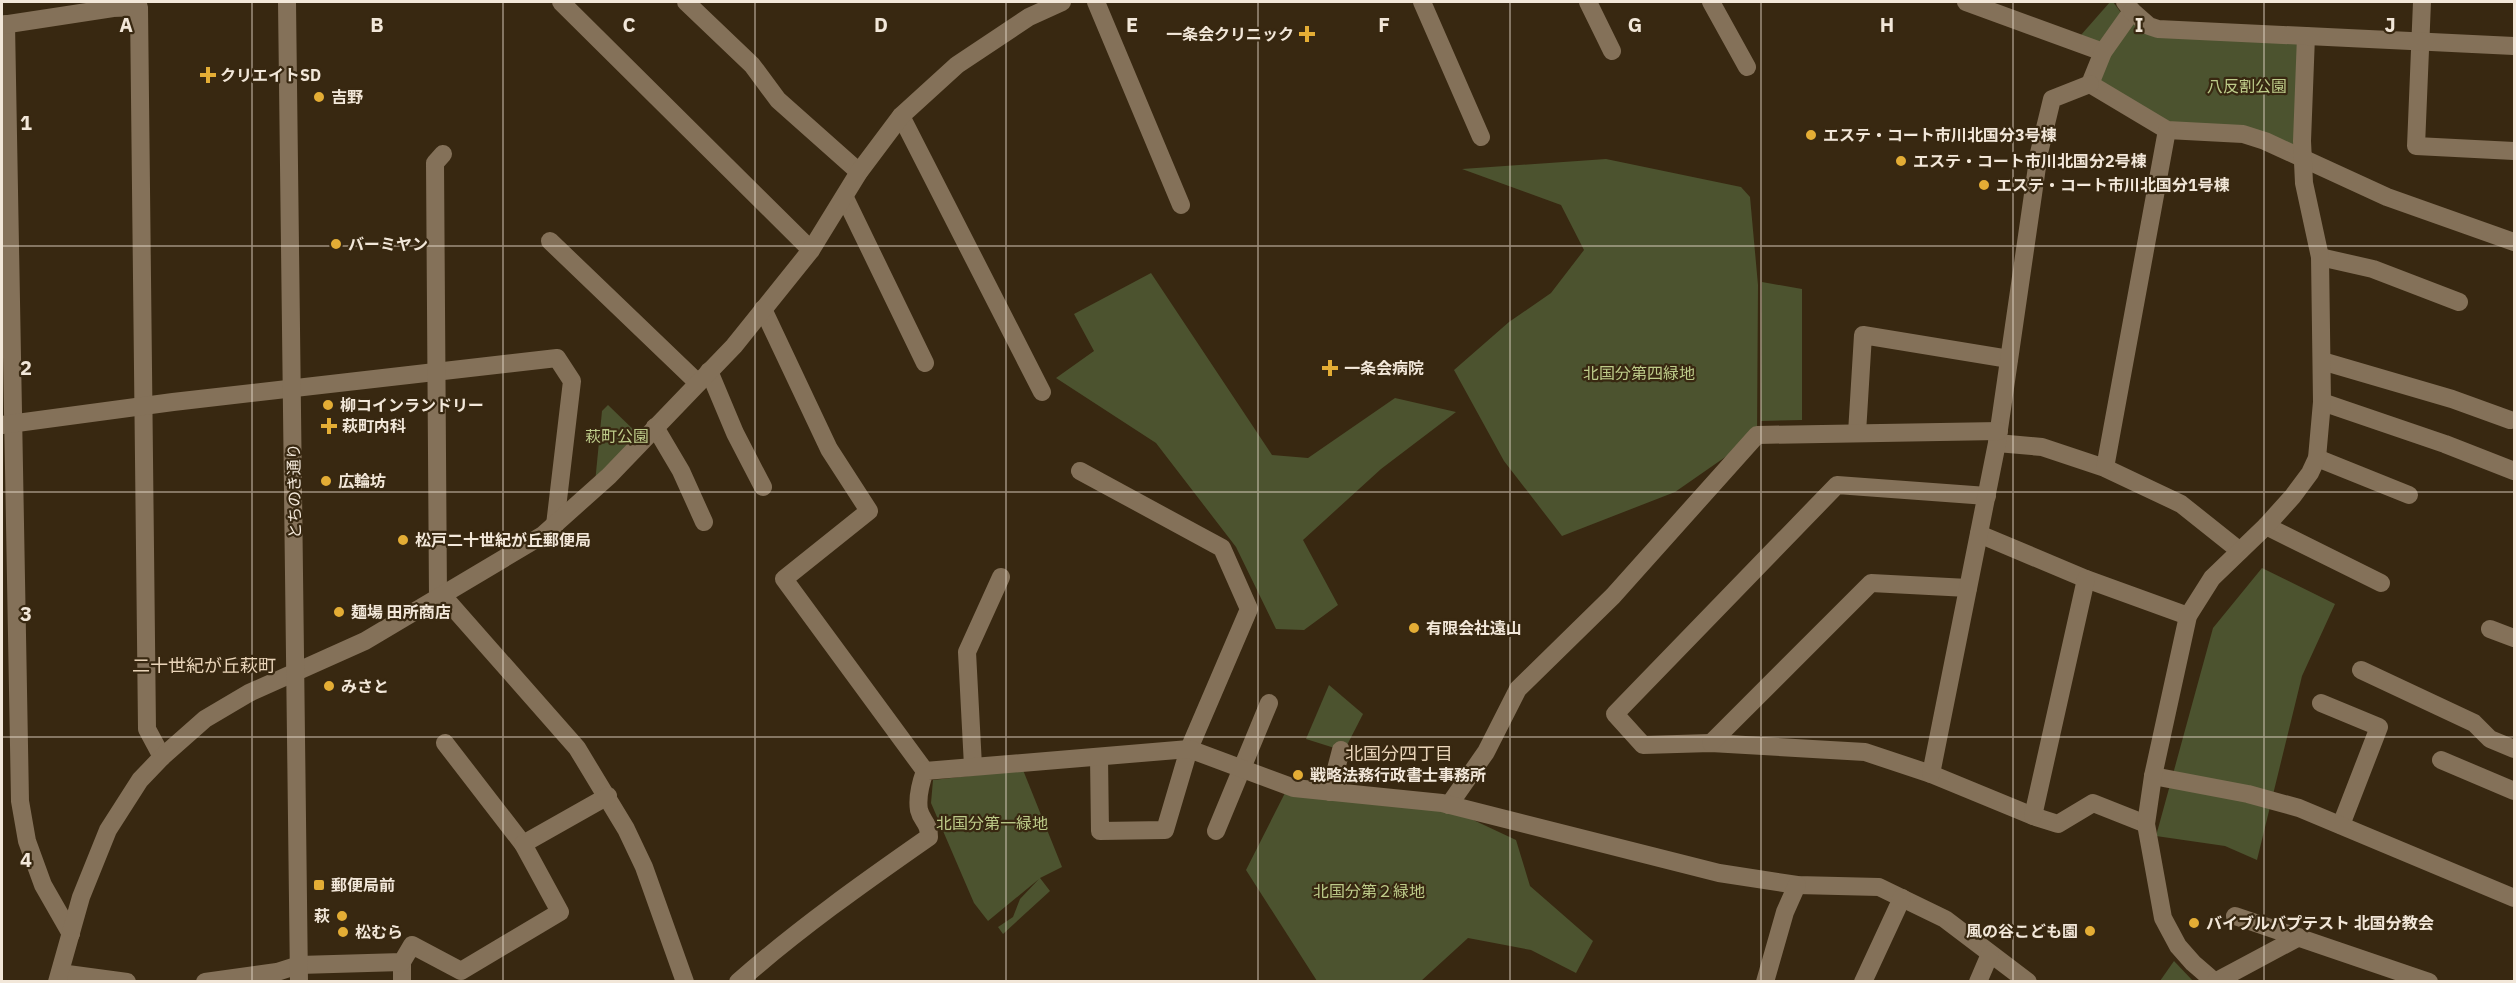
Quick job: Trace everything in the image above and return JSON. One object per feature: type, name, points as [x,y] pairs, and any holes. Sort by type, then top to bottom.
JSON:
[{"type":"street","name":"とちのき通り","points":[[287,2],[299,973]]},
{"type":"street","points":[[561,2],[811,250]]},
{"type":"street","points":[[686,2],[752,65],[778,100],[859,172]]},
{"type":"street","points":[[127,981],[59,977],[81,897],[108,830],[140,780],[205,719],[249,693],[365,641],[543,535],[555,525],[609,476],[734,346],[811,250],[859,172],[901,116],[957,65],[1029,17],[1062,2]]},
{"type":"street","points":[[1096,2],[1180,205]]},
{"type":"street","points":[[1422,2],[1481,137]]},
{"type":"street","points":[[1588,2],[1612,51]]},
{"type":"street","points":[[1711,2],[1747,67]]},
{"type":"street","points":[[1966,2],[2103,52]]},
{"type":"street","points":[[2422,2],[2416,146],[2514,152]]},
{"type":"street","points":[[1931,774],[1998,437],[2039,153],[2052,99],[2090,84],[2103,52],[2129,6],[2149,26],[2158,29],[2514,46]]},
{"type":"street","points":[[71,934],[43,885],[27,841],[20,801],[6,424],[4,24],[113,8],[139,7],[147,729],[162,757]]},
{"type":"street","points":[[2299,938],[2215,981],[2193,963],[2178,946],[2163,918],[2146,824],[2153,776],[2188,616],[2212,578],[2266,526],[2299,489],[2317,458],[2322,402],[2320,257],[2304,183],[2302,157],[2306,36]]},
{"type":"street","points":[[2090,84],[2167,130],[2243,135],[2302,157],[2387,197],[2514,242]]},
{"type":"street","points":[[901,116],[1042,392]]},
{"type":"street","points":[[2105,468],[2167,130]]},
{"type":"street","points":[[443,154],[435,163],[435,373],[441,597],[577,747],[608,796],[644,867],[685,981]]},
{"type":"street","points":[[845,198],[925,363]]},
{"type":"street","points":[[550,241],[704,377],[763,487]]},
{"type":"street","points":[[2320,257],[2373,269],[2459,302]]},
{"type":"street","points":[[763,309],[829,449],[868,511],[784,579],[925,771]]},
{"type":"street","points":[[1857,433],[1863,335],[2009,359]]},
{"type":"street","points":[[6,424],[557,358],[572,381],[555,525]]},
{"type":"street","points":[[2322,361],[2452,399],[2510,420]]},
{"type":"street","points":[[2322,402],[2445,444],[2514,471]]},
{"type":"street","points":[[655,427],[681,471],[704,522]]},
{"type":"street","points":[[1449,805],[1486,752],[1518,689],[1613,596],[1757,435],[1857,433],[1998,437],[2042,447],[2105,468],[2181,504],[2240,550]]},
{"type":"street","points":[[2317,458],[2409,495]]},
{"type":"street","points":[[1080,471],[1222,548],[1249,609],[1189,749],[1165,830],[1100,831],[1099,756]]},
{"type":"street","points":[[1987,496],[1838,485],[1615,714],[1644,745],[1712,743],[1865,752],[1931,774],[2058,824],[2093,803],[2146,824]]},
{"type":"street","points":[[2266,526],[2381,583]]},
{"type":"street","points":[[1979,534],[2086,579],[2188,616]]},
{"type":"street","points":[[974,766],[967,652],[1001,578]]},
{"type":"street","points":[[2033,816],[2086,579]]},
{"type":"street","points":[[1712,743],[1871,583],[1968,588]]},
{"type":"street","points":[[2490,628],[2514,638]]},
{"type":"street","points":[[2361,670],[2474,723],[2490,739],[2514,749]]},
{"type":"street","points":[[2321,703],[2379,727],[2341,825]]},
{"type":"street","points":[[1216,831],[1244,769],[1269,704]]},
{"type":"street","points":[[402,981],[402,962],[412,945],[460,971],[560,912],[523,844],[446,742]]},
{"type":"street","points":[[925,771],[1189,749],[1294,788],[1449,805],[1719,873],[1797,885],[1879,887],[1945,919],[2028,981]]},
{"type":"street","points":[[1330,792],[1341,750]]},
{"type":"street","points":[[2441,760],[2514,791]]},
{"type":"street","points":[[738,981],[835,904],[929,837],[929,826],[919,811],[921,784],[925,771]]},
{"type":"street","points":[[2153,776],[2267,799],[2299,808],[2514,898]]},
{"type":"street","points":[[523,844],[608,796]]},
{"type":"street","points":[[1765,981],[1785,912],[1797,885]]},
{"type":"street","points":[[1863,981],[1902,898]]},
{"type":"street","points":[[2235,916],[2429,981]]},
{"type":"street","points":[[1978,981],[1990,954]]},
{"type":"street","points":[[205,981],[277,972],[299,973],[402,962]]},
{"type":"green space","points":[[2110,2],[2113,2],[2125,18],[2103,47],[2081,35]]},
{"type":"green space","name":"八反割公園","points":[[2139,19],[2306,36],[2303,157],[2265,141],[2164,128],[2090,84],[2103,52]]},
{"type":"green space","name":"北国分第四緑地","points":[[1606,159],[1741,187],[1750,197],[1758,285],[1757,435],[1675,492],[1562,536],[1504,461],[1454,370],[1509,322],[1551,293],[1584,250],[1561,205],[1462,169]]},
{"type":"green space","points":[[1151,273],[1272,455],[1308,458],[1395,398],[1456,412],[1381,469],[1303,540],[1338,605],[1304,630],[1276,629],[1236,547],[1156,443],[1056,378],[1094,351],[1074,314]]},
{"type":"green space","points":[[1762,282],[1802,289],[1802,420],[1761,421]]},
{"type":"green space","name":"萩町公園","points":[[608,405],[640,436],[595,483],[602,411]]},
{"type":"green space","points":[[2262,568],[2335,604],[2302,676],[2257,860],[2225,846],[2156,836],[2213,628]]},
{"type":"green space","points":[[1329,685],[1363,714],[1344,751],[1306,739]]},
{"type":"green space","name":"北国分第一緑地","points":[[1023,770],[1062,867],[1040,878],[1050,891],[1003,934],[998,927],[1013,917],[1020,899],[1039,879],[988,921],[974,903],[931,803],[933,780]]},
{"type":"green space","name":"北国分第２緑地","points":[[1286,791],[1452,810],[1516,840],[1530,886],[1593,941],[1576,973],[1531,950],[1468,938],[1421,981],[1317,981],[1246,870]]},
{"type":"green space","points":[[2174,961],[2193,981],[2160,981]]},
{"type":"place","name":"一条会クリニック","points":[[1307,34]]},
{"type":"place","name":"クリエイトSD","points":[[208,75]]},
{"type":"place","name":"吉野","points":[[319,97]]},
{"type":"place","name":"エステ・コート市川北国分3号棟","points":[[1811,135]]},
{"type":"place","name":"エステ・コート市川北国分2号棟","points":[[1901,161]]},
{"type":"place","name":"エステ・コート市川北国分1号棟","points":[[1984,185]]},
{"type":"place","name":"バーミヤン","points":[[336,244]]},
{"type":"place","name":"一条会病院","points":[[1330,368]]},
{"type":"place","name":"柳コインランドリー","points":[[328,405]]},
{"type":"place","name":"萩町内科","points":[[329,426]]},
{"type":"place","name":"広輪坊","points":[[326,481]]},
{"type":"place","name":"松戸二十世紀が丘郵便局","points":[[403,540]]},
{"type":"place","name":"麺場 田所商店","points":[[339,612]]},
{"type":"place","name":"有限会社遠山","points":[[1414,628]]},
{"type":"place","name":"みさと","points":[[329,686]]},
{"type":"place","name":"戦略法務行政書士事務所","points":[[1298,775]]},
{"type":"place","name":"郵便局前","points":[[319,885]]},
{"type":"place","name":"萩","points":[[342,916]]},
{"type":"place","name":"バイブルバプテスト 北国分教会","points":[[2194,923]]},
{"type":"place","name":"風の谷こども園","points":[[2090,931]]},
{"type":"place","name":"松むら","points":[[343,932]]},
{"type":"district","name":"二十世紀が丘萩町","points":[[204,666]]},
{"type":"district","name":"北国分四丁目","points":[[1399,754]]}]
